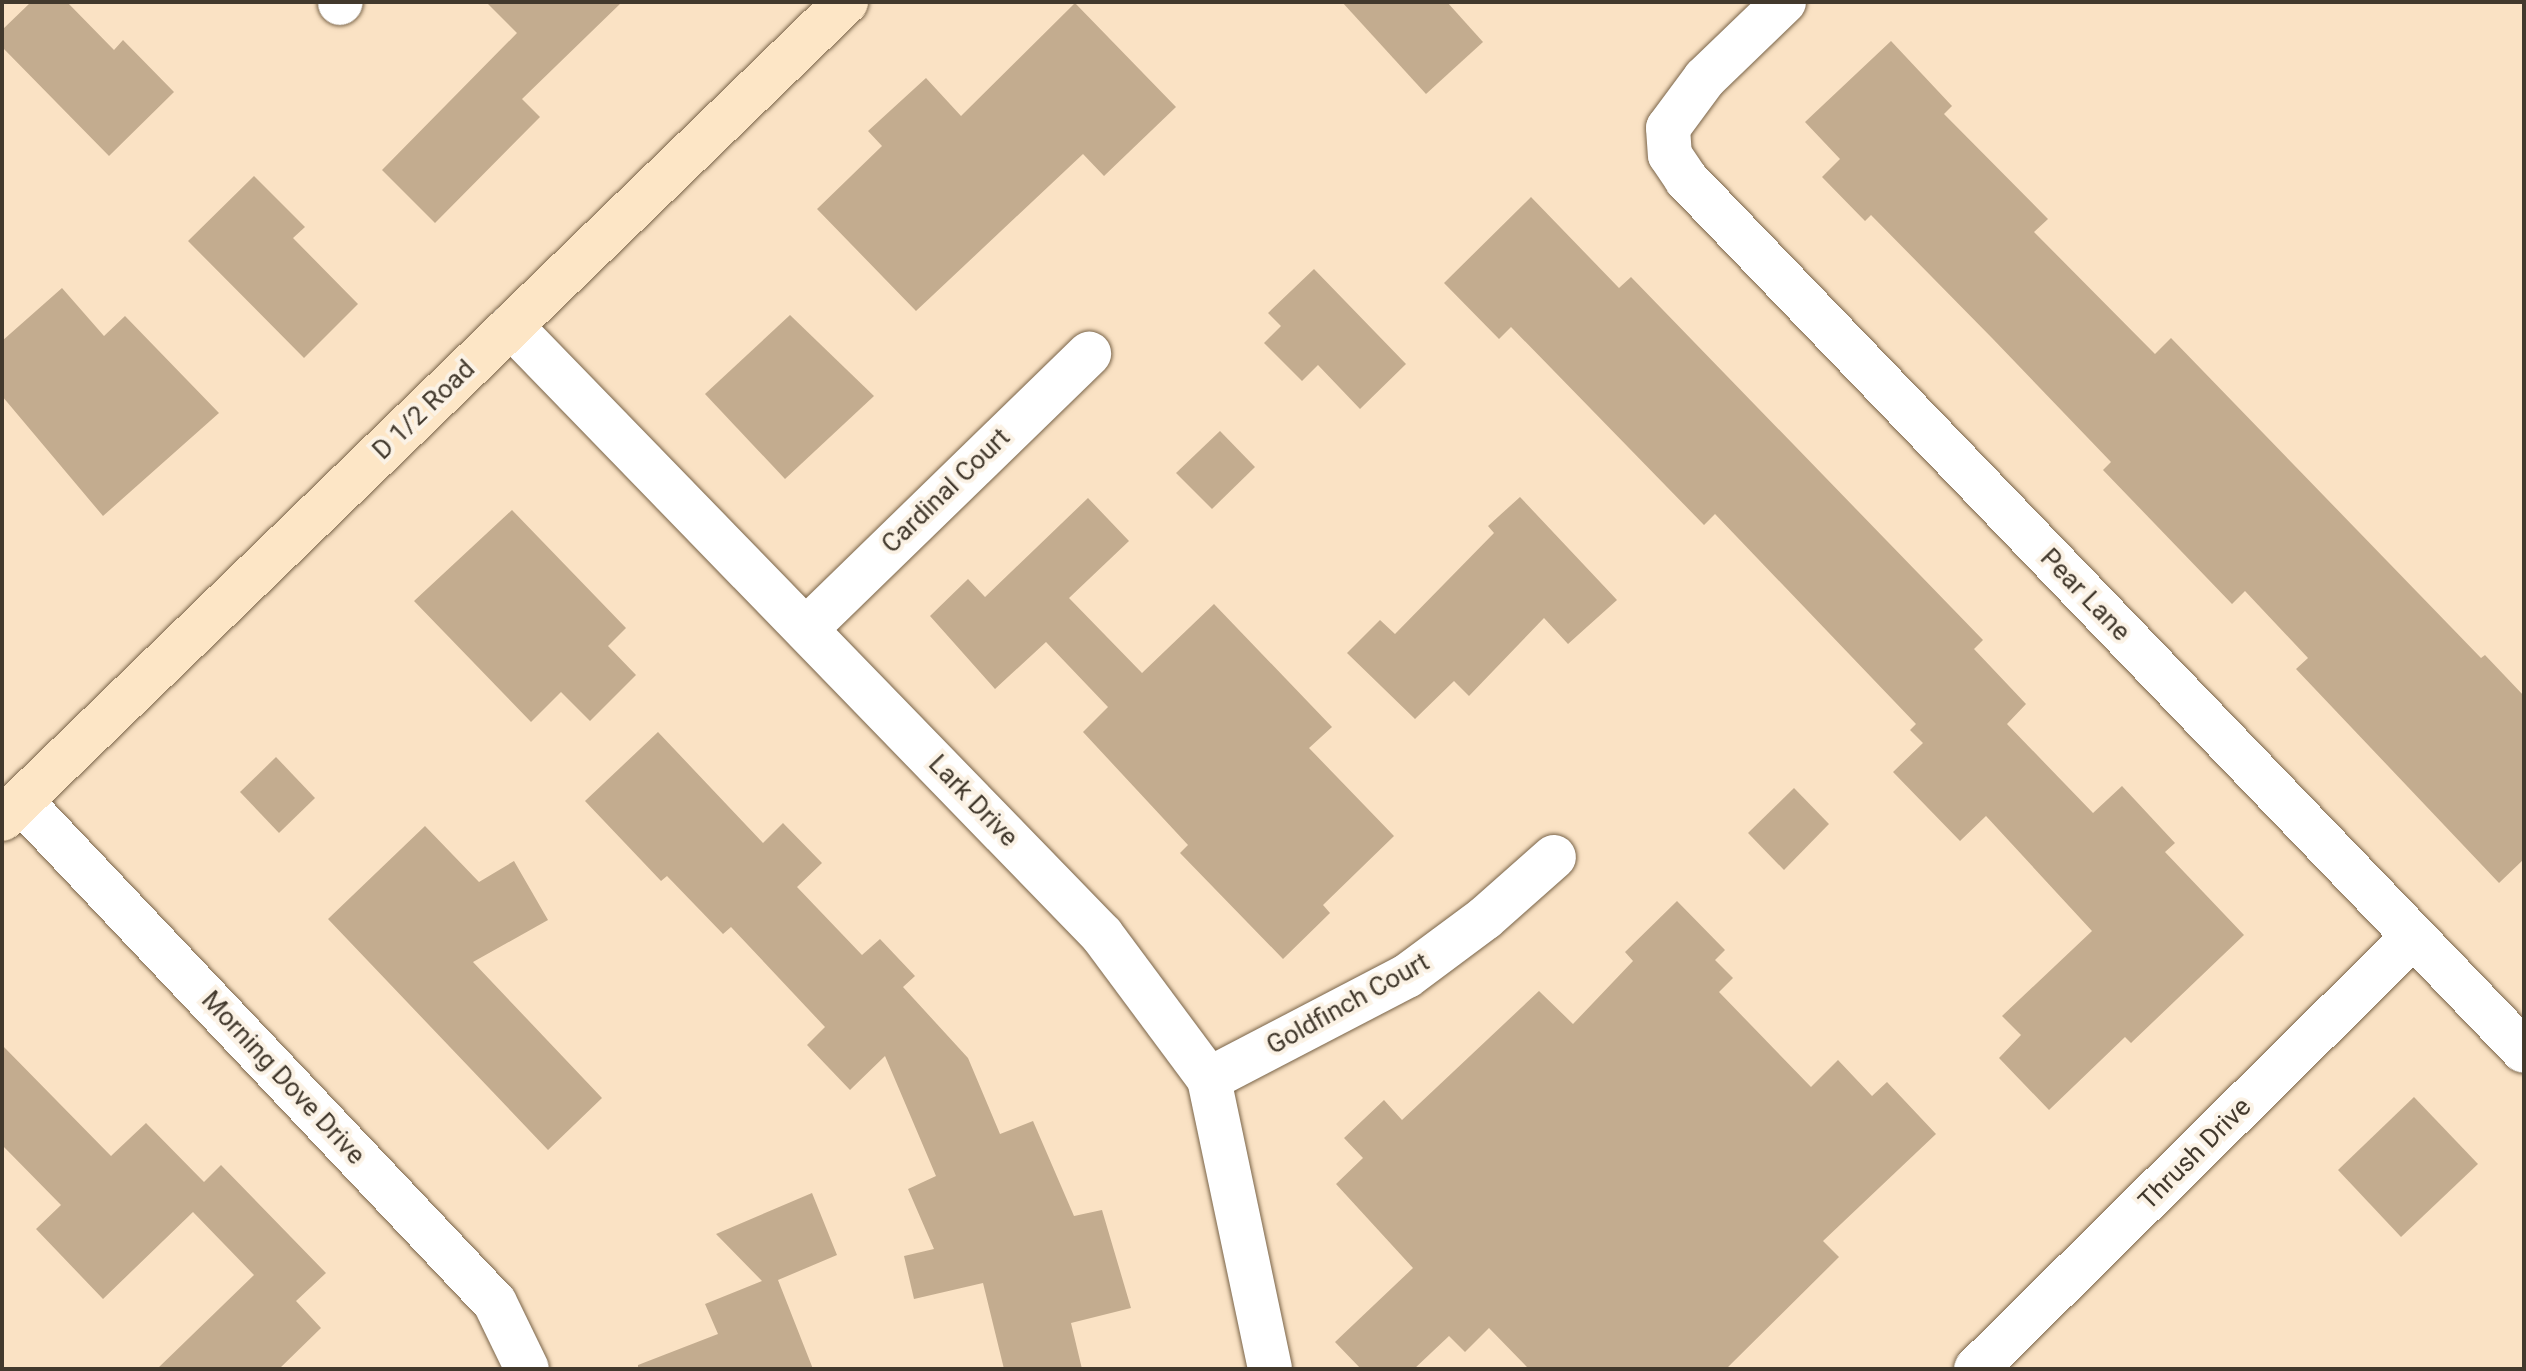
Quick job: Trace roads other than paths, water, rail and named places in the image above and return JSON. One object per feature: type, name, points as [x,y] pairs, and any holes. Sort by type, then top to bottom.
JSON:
[{"type":"main road","name":"D 1/2 Road","points":[[12,810],[846,2]]},
{"type":"street","name":"Pear Lane","points":[[1784,2],[1705,78],[1668,128],[1670,155],[1686,179],[2524,1051]]},
{"type":"street","name":"Lark Drive","points":[[511,326],[1102,935],[1209,1079],[1270,1369]]},
{"type":"street","name":"Cardinal Court","points":[[806,629],[1089,354]]},
{"type":"street","name":"Morning Dove Drive","points":[[12,810],[495,1303],[527,1369]]},
{"type":"street","name":"Goldfinch Court","points":[[1209,1079],[1407,976],[1485,918],[1554,857]]},
{"type":"street","name":"Thrush Drive","points":[[1976,1369],[2413,937]]}]
